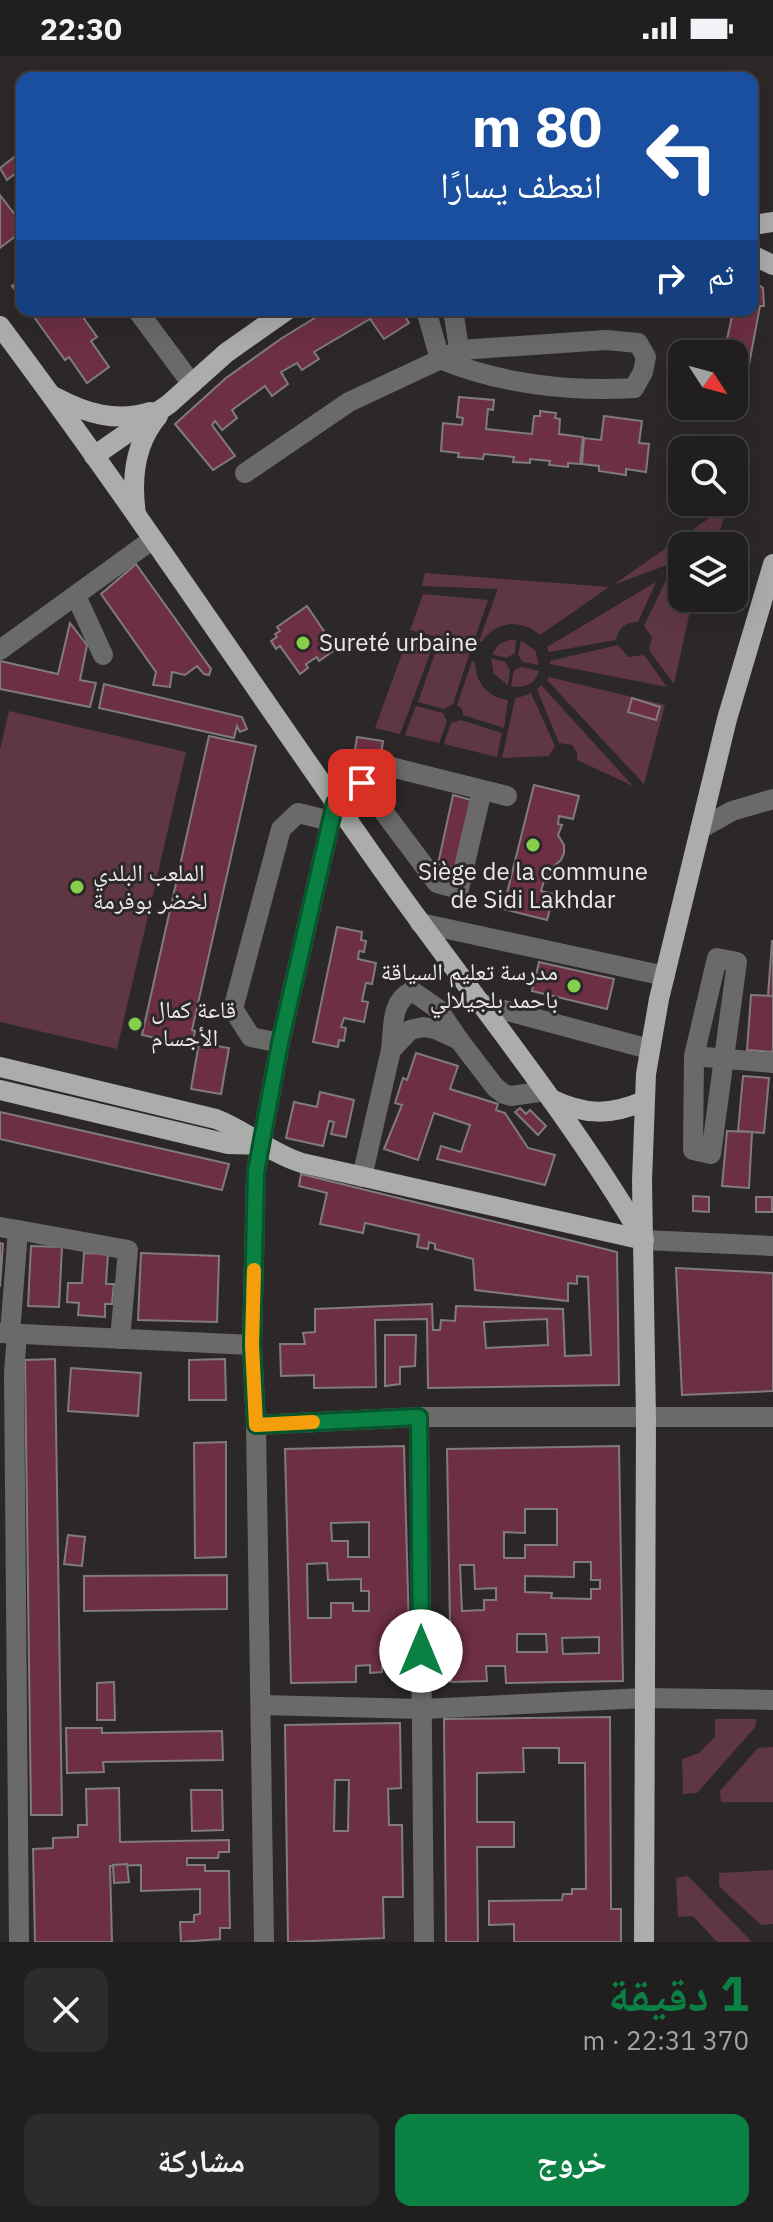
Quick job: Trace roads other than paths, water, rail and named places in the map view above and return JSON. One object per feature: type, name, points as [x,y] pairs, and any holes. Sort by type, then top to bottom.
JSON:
[{"type":"main road","points":[[136,516],[132,491],[138,455],[152,422],[226,353],[278,316]]},
{"type":"main road","points":[[0,326],[153,539],[333,812],[548,1095],[608,1180],[644,1240]]},
{"type":"main road","points":[[53,396],[97,415],[122,417],[146,413],[169,404]]},
{"type":"main road","points":[[94,456],[169,404]]},
{"type":"main road","points":[[644,1942],[644,1101],[649,1049],[700,829],[727,719],[772,576]]},
{"type":"main road","points":[[0,1067],[216,1119],[240,1129],[261,1145],[302,1163],[644,1240]]},
{"type":"main road","points":[[0,1090],[228,1144],[261,1145]]},
{"type":"main road","points":[[548,1095],[569,1108],[587,1113],[607,1113],[644,1101]]},
{"type":"street","points":[[141,316],[192,384]]},
{"type":"street","points":[[428,316],[440,359]]},
{"type":"street","points":[[454,316],[460,359]]},
{"type":"street","points":[[245,473],[349,402],[440,359],[606,340],[638,343],[646,357],[643,372],[634,388],[611,389],[532,384],[460,359]]},
{"type":"street","points":[[0,650],[153,539]]},
{"type":"street","points":[[76,596],[103,655]]},
{"type":"street","points":[[264,1942],[252,1345],[255,1180],[280,1043],[333,812],[362,783],[391,767],[480,798]]},
{"type":"street","points":[[362,783],[437,883],[459,889],[464,865],[453,862],[467,802],[507,796]]},
{"type":"street","points":[[700,829],[732,811],[773,799]]},
{"type":"street","points":[[280,1043],[251,1037],[233,1009],[281,829],[298,813],[333,812]]},
{"type":"street","points":[[420,923],[665,976]]},
{"type":"street","points":[[717,958],[737,962],[711,1154],[693,1150],[694,1056],[717,958]]},
{"type":"street","points":[[362,1177],[391,1050],[394,1008],[403,995],[412,991],[438,1009],[495,1087],[504,1094],[548,1095]]},
{"type":"street","points":[[478,1003],[649,1049]]},
{"type":"street","points":[[391,1050],[410,1030],[423,1027],[459,1040]]},
{"type":"street","points":[[694,1056],[773,1063]]},
{"type":"street","points":[[19,1942],[14,1373],[9,1334],[9,1228],[128,1250],[120,1339]]},
{"type":"street","points":[[644,1240],[773,1246]]},
{"type":"street","points":[[9,1334],[252,1345]]},
{"type":"street","points":[[256,1425],[419,1417],[773,1417]]},
{"type":"street","points":[[419,1417],[424,1942]]},
{"type":"street","points":[[261,1705],[422,1709],[645,1698],[773,1700]]},
{"type":"place","name":"Sureté urbaine","points":[[303,643]]},
{"type":"place","name":"Siège de la commune de Sidi Lakhdar","points":[[533,845]]},
{"type":"place","name":"الملعب البلدي لخضر بوفرمة","points":[[77,887]]},
{"type":"place","name":"مدرسة تعليم السياقة باحمد بلجيلالي","points":[[574,986]]},
{"type":"place","name":"قاعة كمال الأجسام","points":[[135,1024]]}]
